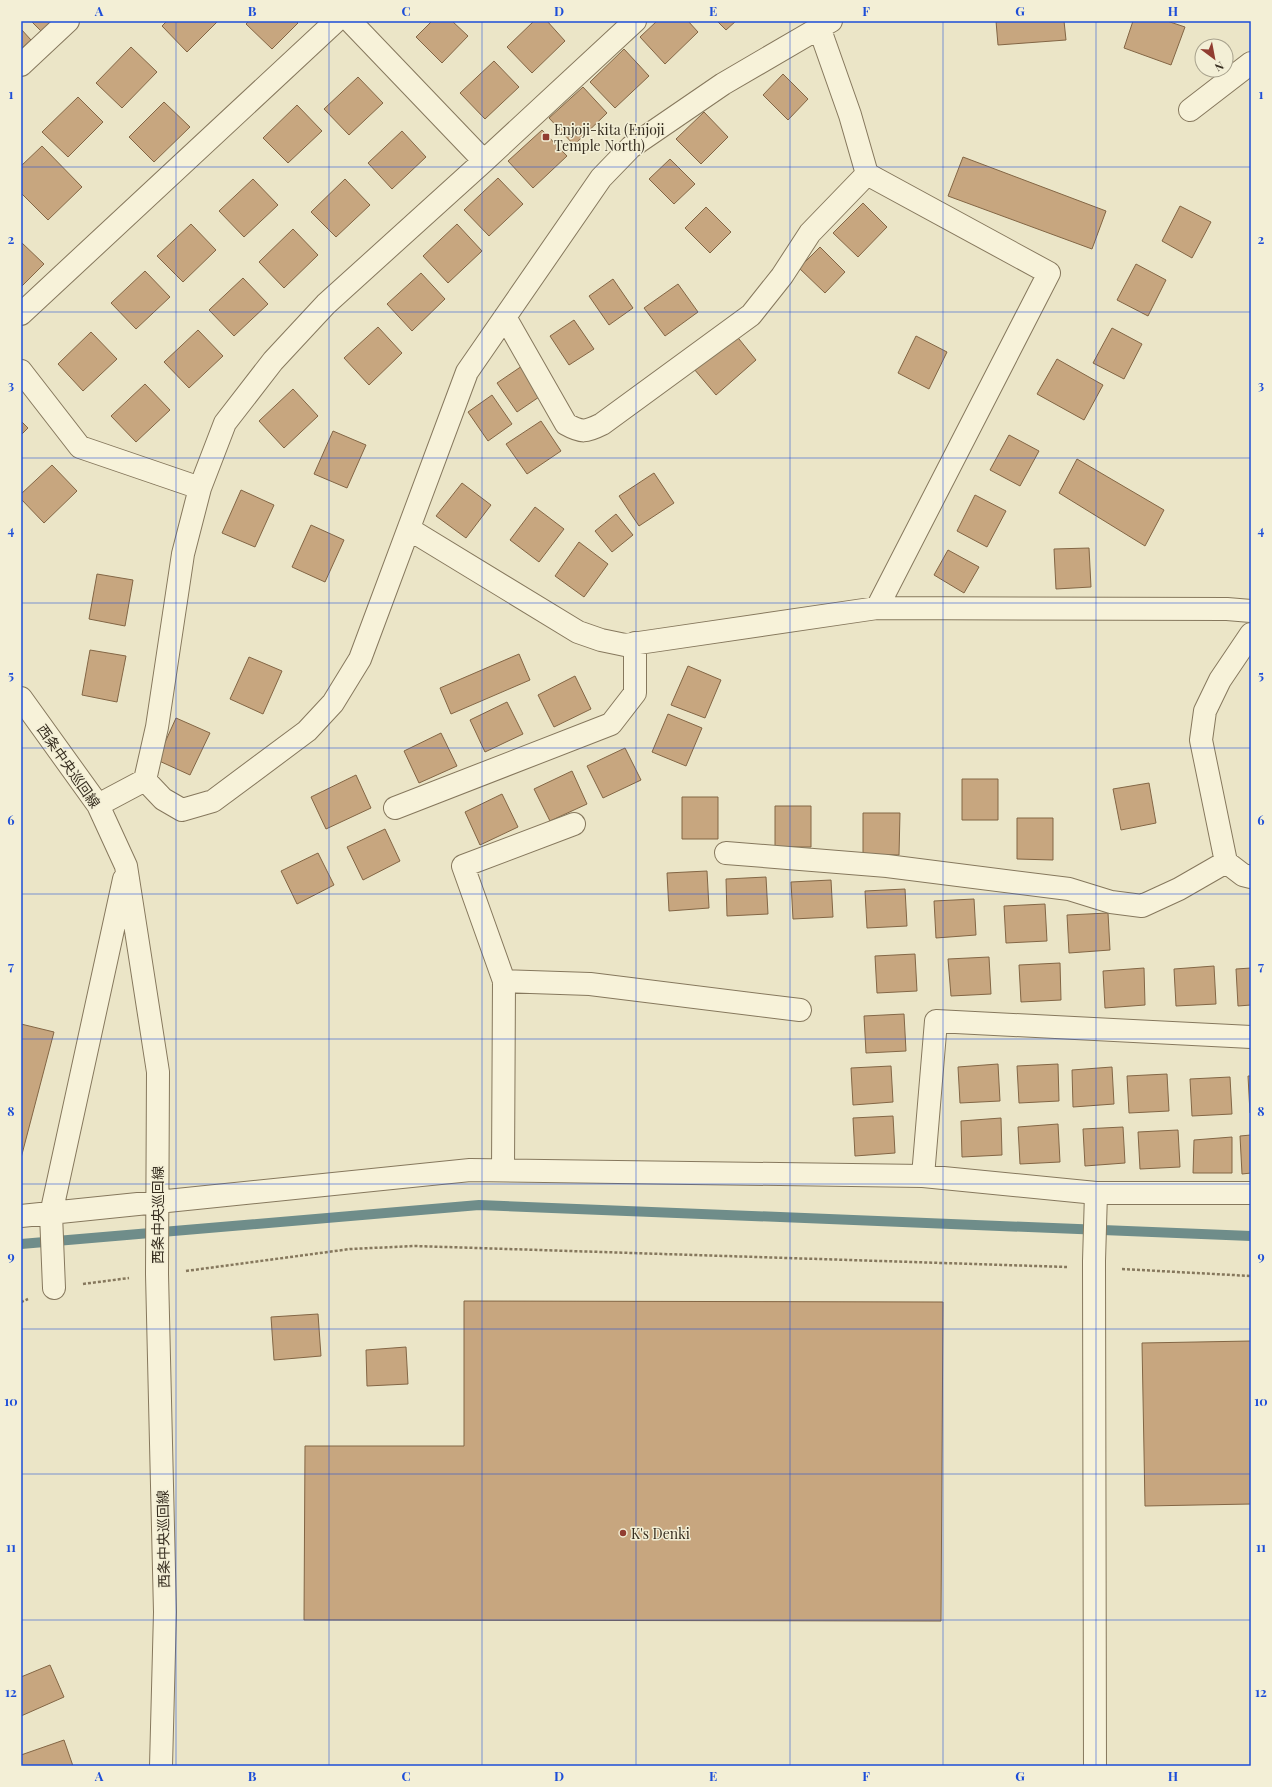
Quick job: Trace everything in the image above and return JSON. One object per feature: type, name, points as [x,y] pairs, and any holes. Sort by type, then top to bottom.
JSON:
[{"type":"street","points":[[21,65],[68,21]]},
{"type":"street","points":[[21,314],[336,21]]},
{"type":"street","points":[[350,21],[484,162]]},
{"type":"street","points":[[146,780],[157,727],[183,554],[200,488],[225,423],[273,361],[326,304],[484,162],[635,21]]},
{"type":"street","points":[[146,780],[163,799],[182,810],[213,801],[307,731],[333,704],[360,659],[468,372],[601,178],[631,147],[723,84],[825,24],[867,174],[1049,273],[877,608]]},
{"type":"street","points":[[1190,110],[1251,62]]},
{"type":"street","points":[[506,317],[566,424],[578,431],[588,431],[602,424],[752,315],[782,276],[810,233],[867,174]]},
{"type":"street","points":[[21,371],[80,447],[200,488]]},
{"type":"street","points":[[409,529],[578,632],[601,640],[625,645],[877,608],[1251,611]]},
{"type":"street","points":[[1251,634],[1220,680],[1205,711],[1201,740],[1226,862],[1243,875],[1251,877]]},
{"type":"street","points":[[395,808],[611,724],[635,693],[635,643]]},
{"type":"street","name":"西条中央巡回線","points":[[21,698],[98,805],[126,866],[158,1072],[157,1274],[165,1612],[161,1766]]},
{"type":"street","points":[[98,805],[146,780]]},
{"type":"street","points":[[503,1170],[504,982],[463,866],[574,824]]},
{"type":"street","points":[[726,853],[887,866],[1069,889],[1111,902],[1142,906],[1179,889],[1226,862]]},
{"type":"street","points":[[54,1288],[51,1214],[126,866]]},
{"type":"street","points":[[504,982],[590,984],[800,1010]]},
{"type":"street","points":[[922,1176],[936,1021],[1251,1038]]},
{"type":"street","points":[[21,1216],[470,1170],[922,1176],[1096,1201],[1251,1193]]},
{"type":"street","points":[[1096,1201],[1094,1264],[1096,1766]]},
{"type":"path","points":[[21,1302],[54,1288],[350,1249],[415,1246],[1094,1264],[1251,1276]]},
{"type":"building","points":[[31,21],[51,21],[41,31]]},
{"type":"building","points":[[167,21],[218,21],[187,52],[162,26]]},
{"type":"building","points":[[249,21],[296,21],[298,23],[272,49],[246,24]]},
{"type":"building","points":[[432,21],[452,21],[468,36],[442,63],[416,37]]},
{"type":"building","points":[[534,21],[547,21],[565,41],[532,73],[507,47]]},
{"type":"building","points":[[657,21],[688,21],[698,32],[665,64],[640,37]]},
{"type":"building","points":[[717,21],[736,21],[726,30]]},
{"type":"building","points":[[996,21],[1064,21],[1066,40],[998,45]]},
{"type":"building","points":[[1133,21],[1167,21],[1185,27],[1171,65],[1124,48]]},
{"type":"building","points":[[21,29],[31,40],[21,49]]},
{"type":"building","points":[[131,47],[157,72],[122,108],[96,83]]},
{"type":"building","points":[[624,49],[649,76],[615,108],[590,82]]},
{"type":"building","points":[[494,61],[519,87],[485,119],[460,93]]},
{"type":"building","points":[[783,74],[808,99],[788,120],[763,95]]},
{"type":"building","points":[[358,77],[383,103],[349,135],[324,109]]},
{"type":"building","points":[[583,87],[607,113],[574,145],[549,118]]},
{"type":"building","points":[[78,97],[103,122],[68,157],[42,132]]},
{"type":"building","points":[[164,102],[190,127],[154,162],[129,137]]},
{"type":"building","points":[[297,105],[322,131],[288,163],[263,138]]},
{"type":"building","points":[[704,112],[728,137],[701,164],[676,139]]},
{"type":"building","points":[[542,130],[567,156],[533,188],[508,161]]},
{"type":"building","points":[[402,131],[426,157],[392,189],[368,163]]},
{"type":"building","points":[[42,146],[82,187],[48,220],[21,193],[21,166]]},
{"type":"building","points":[[963,157],[1106,211],[1092,249],[948,196]]},
{"type":"building","points":[[670,159],[695,184],[674,204],[649,179]]},
{"type":"building","points":[[498,178],[523,204],[489,236],[464,210]]},
{"type":"building","points":[[253,179],[278,205],[244,237],[219,211]]},
{"type":"building","points":[[345,179],[370,205],[336,237],[311,212]]},
{"type":"building","points":[[863,203],[887,227],[858,257],[833,233]]},
{"type":"building","points":[[1180,206],[1211,222],[1192,258],[1162,241]]},
{"type":"building","points":[[706,207],[731,232],[710,253],[685,228]]},
{"type":"building","points":[[191,224],[216,250],[183,282],[157,256]]},
{"type":"building","points":[[457,224],[482,251],[448,283],[423,256]]},
{"type":"building","points":[[293,229],[318,255],[284,288],[259,262]]},
{"type":"building","points":[[21,242],[44,264],[21,287]]},
{"type":"building","points":[[820,247],[845,272],[825,293],[799,268]]},
{"type":"building","points":[[1136,264],[1166,280],[1148,316],[1117,300]]},
{"type":"building","points":[[145,271],[170,297],[136,329],[111,303]]},
{"type":"building","points":[[421,273],[445,299],[412,331],[387,304]]},
{"type":"building","points":[[243,278],[268,304],[234,336],[209,310]]},
{"type":"building","points":[[613,279],[633,308],[609,325],[589,296]]},
{"type":"building","points":[[678,284],[698,312],[665,336],[644,308]]},
{"type":"building","points":[[574,320],[594,349],[569,365],[550,336]]},
{"type":"building","points":[[378,327],[402,353],[369,385],[344,358]]},
{"type":"building","points":[[1112,328],[1142,344],[1124,379],[1093,363]]},
{"type":"building","points":[[198,330],[223,356],[189,388],[164,362]]},
{"type":"building","points":[[91,332],[117,359],[83,391],[58,364]]},
{"type":"building","points":[[735,334],[756,360],[716,395],[694,369]]},
{"type":"building","points":[[916,336],[947,352],[929,389],[898,373]]},
{"type":"building","points":[[1057,359],[1103,385],[1084,420],[1037,394]]},
{"type":"building","points":[[522,366],[542,395],[517,412],[497,383]]},
{"type":"building","points":[[145,384],[170,410],[136,442],[111,416]]},
{"type":"building","points":[[293,389],[318,416],[284,448],[259,421]]},
{"type":"building","points":[[492,395],[512,424],[488,441],[468,412]]},
{"type":"building","points":[[21,421],[28,428],[21,435]]},
{"type":"building","points":[[541,421],[561,451],[527,474],[506,444]]},
{"type":"building","points":[[333,431],[366,445],[347,488],[314,474]]},
{"type":"building","points":[[1009,435],[1039,451],[1020,486],[990,470]]},
{"type":"building","points":[[1077,459],[1164,510],[1145,546],[1059,493]]},
{"type":"building","points":[[52,465],[77,491],[44,523],[21,499],[21,494]]},
{"type":"building","points":[[654,473],[674,503],[639,526],[619,496]]},
{"type":"building","points":[[462,483],[491,505],[466,538],[436,516]]},
{"type":"building","points":[[241,490],[274,505],[255,547],[222,533]]},
{"type":"building","points":[[975,495],[1006,511],[987,547],[957,531]]},
{"type":"building","points":[[535,507],[564,529],[539,562],[510,540]]},
{"type":"building","points":[[616,514],[633,535],[612,552],[595,531]]},
{"type":"building","points":[[311,525],[344,540],[325,582],[292,567]]},
{"type":"building","points":[[579,542],[608,564],[584,597],[555,576]]},
{"type":"building","points":[[1089,548],[1091,587],[1056,589],[1054,549]]},
{"type":"building","points":[[948,550],[979,567],[964,593],[934,575]]},
{"type":"building","points":[[97,574],[133,580],[125,626],[89,619]]},
{"type":"building","points":[[90,650],[126,656],[117,702],[82,695]]},
{"type":"building","points":[[519,654],[530,680],[451,714],[440,688]]},
{"type":"building","points":[[249,657],[282,671],[263,714],[230,699]]},
{"type":"building","points":[[688,666],[721,680],[705,718],[671,705]]},
{"type":"building","points":[[575,676],[591,709],[554,727],[538,695]]},
{"type":"building","points":[[507,702],[523,734],[485,752],[470,720]]},
{"type":"building","points":[[668,714],[702,728],[686,766],[652,752]]},
{"type":"building","points":[[176,718],[210,733],[190,775],[157,760]]},
{"type":"building","points":[[441,733],[457,766],[419,783],[404,751]]},
{"type":"building","points":[[625,748],[641,780],[603,798],[587,766]]},
{"type":"building","points":[[572,771],[587,804],[550,821],[534,789]]},
{"type":"building","points":[[356,775],[371,808],[326,829],[311,797]]},
{"type":"building","points":[[962,779],[998,779],[998,820],[962,820]]},
{"type":"building","points":[[1149,783],[1156,823],[1121,830],[1113,789]]},
{"type":"building","points":[[502,794],[518,827],[480,845],[465,812]]},
{"type":"building","points":[[682,797],[718,797],[718,839],[682,839]]},
{"type":"building","points":[[775,806],[811,806],[811,847],[775,847]]},
{"type":"building","points":[[863,813],[900,813],[899,855],[863,854]]},
{"type":"building","points":[[1017,818],[1053,818],[1053,860],[1017,859]]},
{"type":"building","points":[[385,829],[400,861],[363,880],[347,847]]},
{"type":"building","points":[[318,853],[334,885],[297,904],[281,871]]},
{"type":"building","points":[[707,871],[709,908],[669,911],[667,873]]},
{"type":"building","points":[[766,877],[768,914],[727,916],[726,879]]},
{"type":"building","points":[[831,880],[833,917],[793,919],[791,882]]},
{"type":"building","points":[[905,889],[907,926],[867,928],[865,891]]},
{"type":"building","points":[[974,899],[976,935],[936,938],[934,901]]},
{"type":"building","points":[[1045,904],[1047,941],[1006,943],[1004,906]]},
{"type":"building","points":[[1108,913],[1110,950],[1069,953],[1067,915]]},
{"type":"building","points":[[915,954],[917,991],[877,993],[875,956]]},
{"type":"building","points":[[989,957],[991,994],[951,996],[948,959]]},
{"type":"building","points":[[1060,963],[1061,1000],[1021,1002],[1019,965]]},
{"type":"building","points":[[1214,966],[1216,1004],[1176,1006],[1174,969]]},
{"type":"building","points":[[1144,968],[1145,1005],[1105,1008],[1103,971]]},
{"type":"building","points":[[1251,968],[1251,1005],[1238,1006],[1236,969]]},
{"type":"building","points":[[904,1014],[906,1051],[866,1053],[864,1016]]},
{"type":"building","points":[[21,1024],[54,1032],[21,1158]]},
{"type":"building","points":[[998,1064],[1000,1101],[960,1103],[958,1067]]},
{"type":"building","points":[[1058,1064],[1059,1101],[1019,1103],[1017,1066]]},
{"type":"building","points":[[891,1066],[893,1102],[853,1105],[851,1068]]},
{"type":"building","points":[[1112,1067],[1114,1104],[1073,1107],[1072,1070]]},
{"type":"building","points":[[1167,1074],[1169,1111],[1129,1113],[1127,1076]]},
{"type":"building","points":[[1248,1076],[1251,1076],[1251,1113],[1250,1113]]},
{"type":"building","points":[[1230,1077],[1232,1114],[1192,1116],[1190,1079]]},
{"type":"building","points":[[893,1116],[895,1153],[855,1156],[853,1118]]},
{"type":"building","points":[[1001,1118],[1002,1155],[962,1157],[961,1121]]},
{"type":"building","points":[[1058,1124],[1060,1162],[1020,1164],[1018,1127]]},
{"type":"building","points":[[1123,1127],[1125,1163],[1085,1166],[1083,1129]]},
{"type":"building","points":[[1178,1130],[1180,1167],[1140,1169],[1138,1132]]},
{"type":"building","points":[[1251,1135],[1251,1173],[1242,1174],[1240,1136]]},
{"type":"building","points":[[1232,1137],[1232,1173],[1193,1173],[1194,1140]]},
{"type":"building","name":"K's Denki","points":[[464,1301],[943,1302],[941,1621],[304,1620],[305,1446],[464,1446]]},
{"type":"building","points":[[318,1314],[321,1356],[274,1360],[271,1317]]},
{"type":"building","points":[[1251,1341],[1251,1504],[1145,1506],[1142,1343]]},
{"type":"building","points":[[406,1347],[408,1384],[367,1386],[366,1350]]},
{"type":"building","points":[[50,1665],[64,1697],[21,1716],[21,1677]]},
{"type":"building","points":[[64,1740],[73,1766],[21,1766],[21,1755]]},
{"type":"waterway","points":[[21,1244],[479,1205],[1251,1236]]},
{"type":"place","name":"Enjoji-kita (Enjoji Temple North)","points":[[546,137]]},
{"type":"place","name":"K's Denki","points":[[623,1533]]}]
